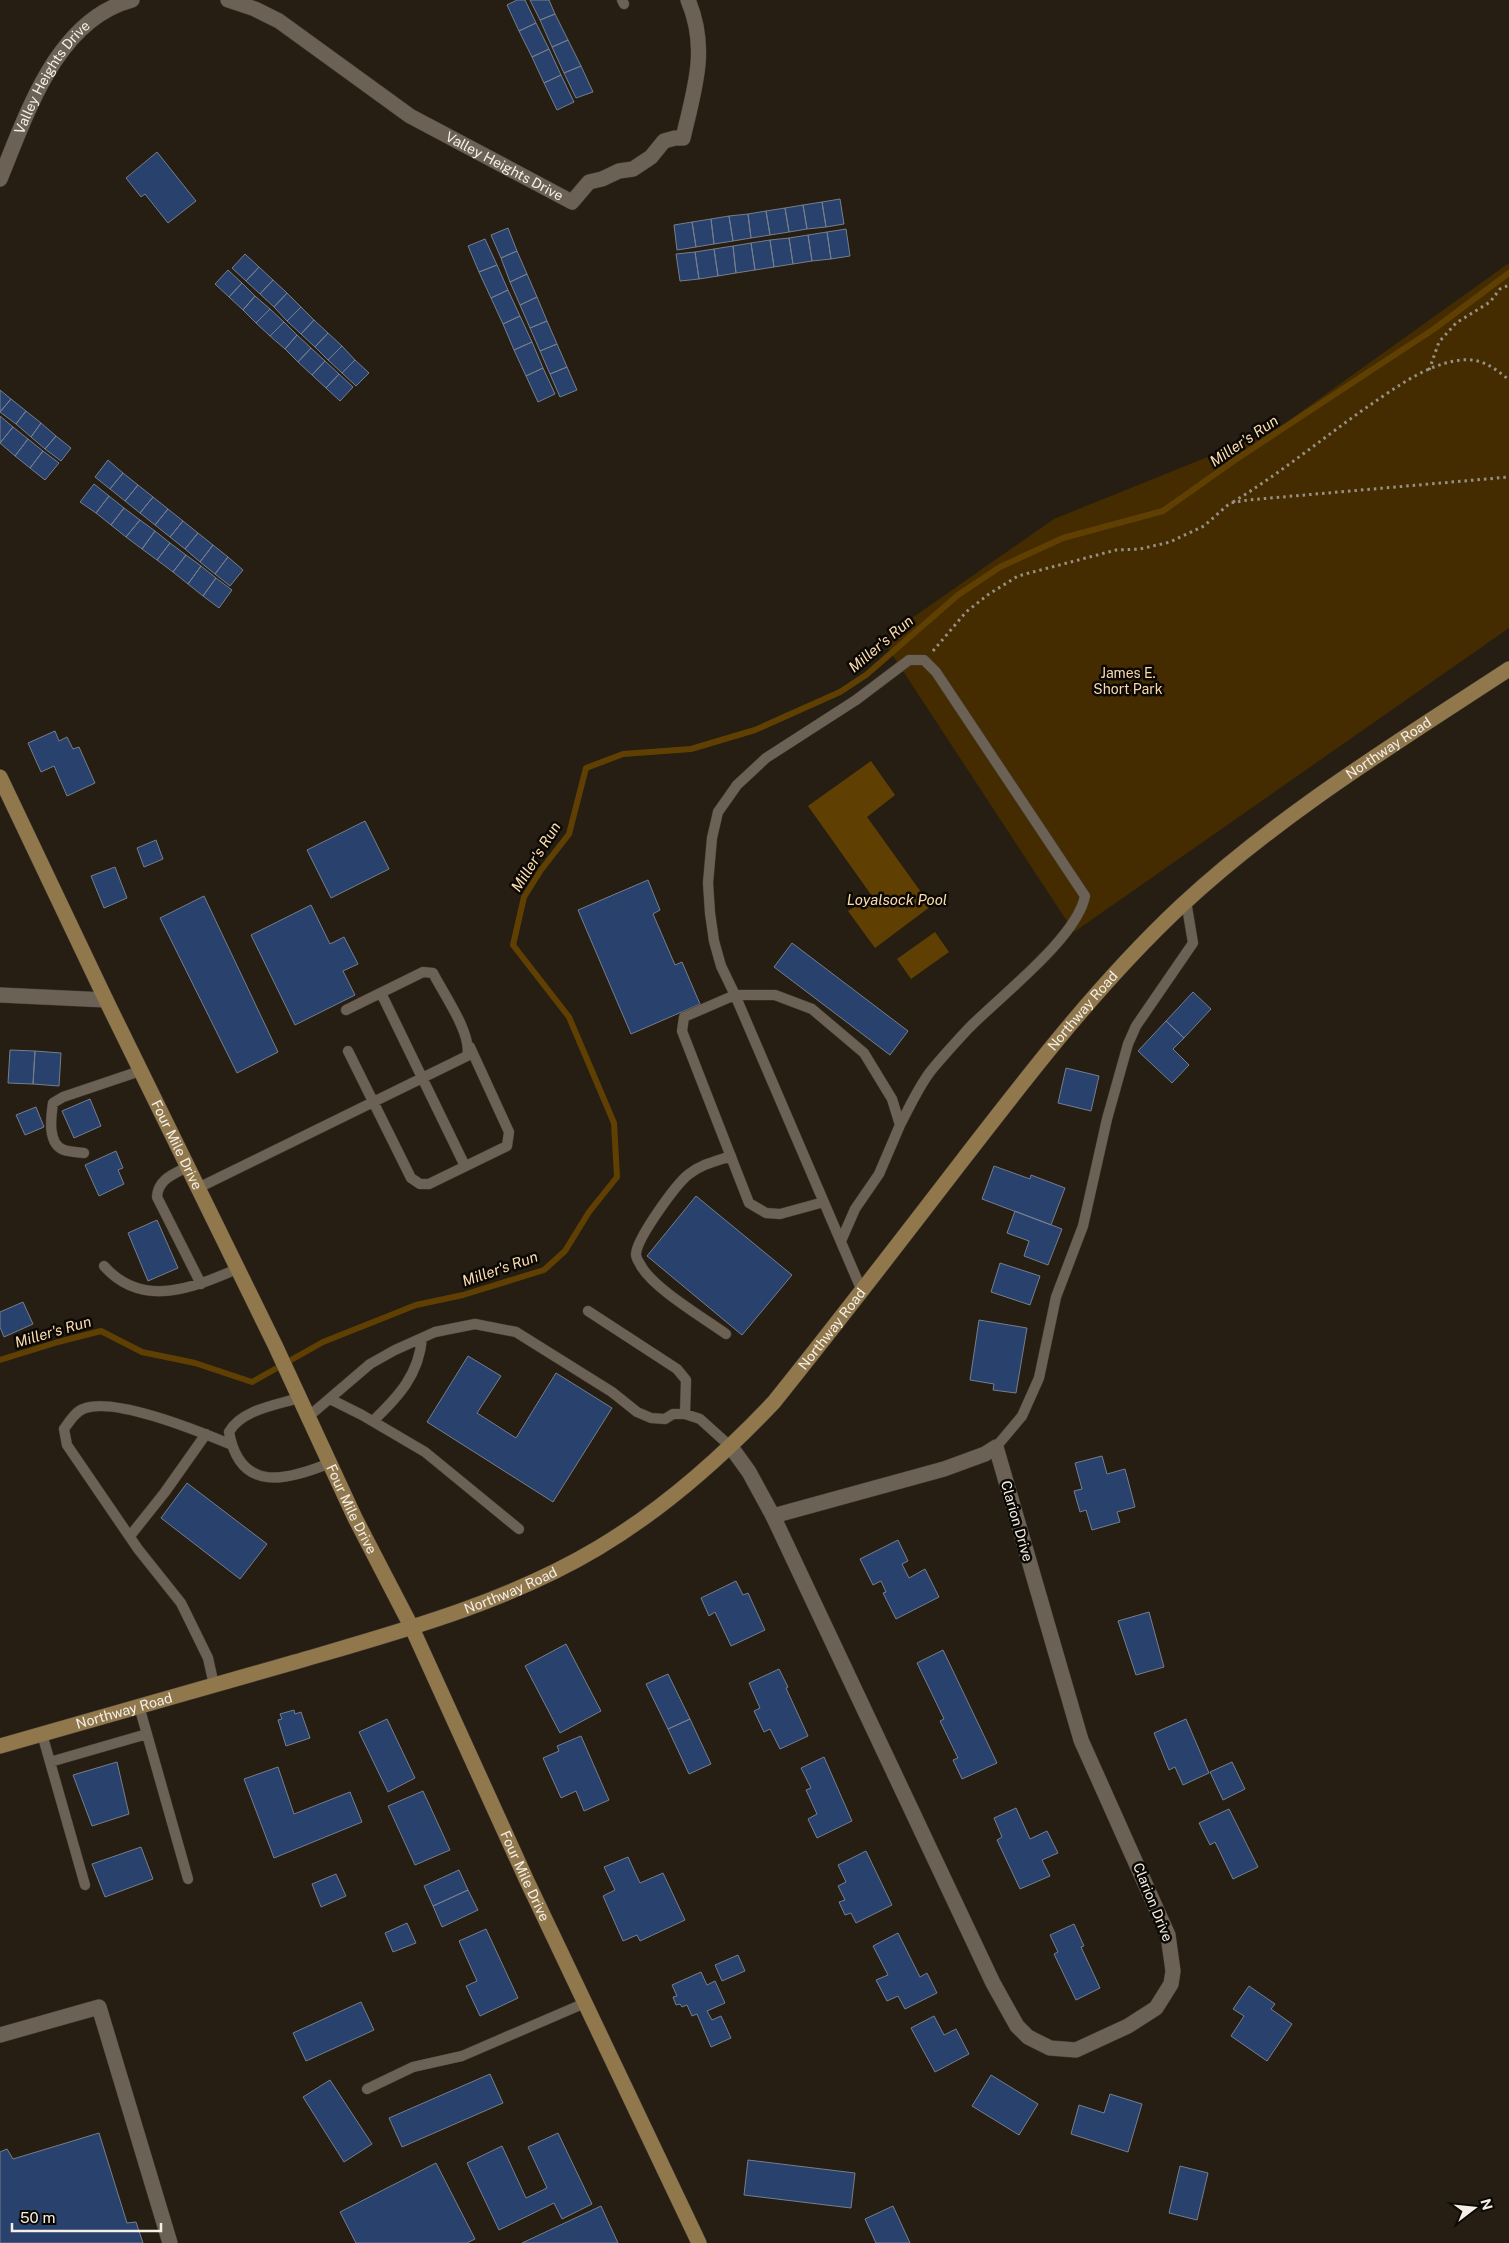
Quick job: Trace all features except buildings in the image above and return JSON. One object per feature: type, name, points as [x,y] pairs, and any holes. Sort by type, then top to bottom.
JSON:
[{"type":"street","name":"Valley Heights Drive","points":[[0,179],[34,97],[66,44],[82,28],[113,8],[132,0]]},
{"type":"street","name":"Valley Heights Drive","points":[[228,0],[255,9],[279,21],[410,116],[572,202],[589,182],[602,179],[619,171],[633,169],[651,157],[664,141],[684,138],[700,68],[698,36],[688,0]]},
{"type":"street","name":"Northway Road","points":[[0,1746],[412,1628],[542,1577],[597,1549],[642,1521],[731,1447],[774,1402],[1073,1018],[1130,956],[1186,902],[1234,860],[1295,812],[1509,669]]},
{"type":"street","name":"Four Mile Drive","points":[[0,777],[330,1463],[412,1628],[585,2003],[699,2243]]},
{"type":"street","points":[[0,995],[106,1000]]},
{"type":"street","name":"Clarion Drive","points":[[731,1447],[749,1472],[773,1516],[993,1983],[1016,2026],[1028,2037],[1050,2048],[1068,2050],[1084,2047],[1128,2026],[1156,2008],[1170,1984],[1173,1971],[1172,1953],[1168,1935],[1153,1898],[1081,1740],[996,1447]]},
{"type":"street","points":[[773,1516],[944,1469],[984,1454],[996,1447]]},
{"type":"street","points":[[0,2036],[99,2007],[170,2243]]},
{"type":"lane","points":[[841,1241],[855,1209],[879,1174],[900,1125],[929,1073],[970,1028],[1063,937],[1083,907],[1086,896],[936,672],[924,660],[909,660],[849,705],[766,758],[737,784],[718,812],[712,838],[708,883],[710,913],[714,941],[721,966],[862,1291]]},
{"type":"lane","points":[[996,1447],[1022,1416],[1039,1378],[1056,1297],[1083,1226],[1107,1119],[1128,1044],[1136,1026],[1193,943],[1186,902]]},
{"type":"lane","points":[[346,1010],[424,972],[433,973],[466,1036],[509,1132],[507,1146],[429,1184],[420,1184],[411,1178],[348,1051]]},
{"type":"lane","points":[[381,993],[465,1166]]},
{"type":"lane","points":[[824,1202],[780,1214],[766,1213],[749,1203],[682,1031],[684,1017],[735,995],[775,995],[812,1009],[864,1054],[892,1099],[900,1125]]},
{"type":"lane","points":[[198,1188],[467,1056],[470,1047]]},
{"type":"lane","points":[[84,1153],[64,1150],[57,1146],[53,1138],[51,1117],[53,1103],[140,1070]]},
{"type":"lane","points":[[726,1334],[654,1282],[641,1266],[636,1255],[639,1242],[663,1204],[688,1175],[707,1163],[731,1156]]},
{"type":"lane","points":[[187,1167],[164,1180],[158,1188],[157,1196],[201,1284]]},
{"type":"lane","points":[[104,1266],[116,1279],[143,1291],[172,1290],[201,1284],[237,1269]]},
{"type":"lane","points":[[588,1311],[677,1369],[686,1380],[685,1414]]},
{"type":"lane","points":[[308,1417],[370,1364],[435,1332],[475,1324],[516,1332],[612,1392],[637,1412],[651,1418],[665,1419],[673,1414],[685,1414],[700,1419],[731,1447]]},
{"type":"lane","points":[[373,1421],[399,1397],[421,1351],[422,1338]]},
{"type":"lane","points":[[299,1398],[246,1415],[234,1424],[229,1432],[237,1458],[247,1469],[263,1478],[277,1479],[310,1471],[330,1463]]},
{"type":"lane","points":[[330,1400],[373,1421],[426,1452],[519,1529]]},
{"type":"lane","points":[[214,1685],[208,1658],[180,1603],[130,1536],[67,1445],[64,1429],[82,1409],[100,1406],[138,1413],[206,1434],[232,1445]]},
{"type":"lane","points":[[130,1536],[165,1492],[206,1434]]},
{"type":"lane","points":[[139,1706],[188,1879]]},
{"type":"lane","points":[[42,1734],[85,1885]]},
{"type":"lane","points":[[50,1762],[147,1734]]},
{"type":"lane","points":[[367,2090],[413,2067],[462,2056],[585,2003]]},
{"type":"path","points":[[1429,370],[1439,342],[1456,323],[1490,302],[1500,289],[1509,285]]},
{"type":"path","points":[[924,660],[943,642],[966,612],[989,594],[1018,576],[1116,550],[1140,549],[1170,542],[1204,526],[1230,503],[1263,484],[1326,435],[1400,385],[1429,370],[1463,360],[1490,364],[1509,380]]},
{"type":"path","points":[[1230,503],[1509,477]]},
{"type":"green space","name":"James E. Short Park","points":[[1509,263],[1509,628],[1074,932],[882,639],[1054,519],[1277,429]]},
{"type":"shaded area","name":"Loyalsock Pool","points":[[871,761],[895,795],[867,817],[931,906],[875,948],[848,911],[872,896],[808,806]]},
{"type":"shaded area","points":[[935,932],[949,952],[911,979],[897,959]]},
{"type":"waterway","name":"Miller's Run","points":[[0,1360],[101,1331],[142,1352],[195,1363],[252,1382],[323,1342],[416,1305],[463,1295],[544,1270],[565,1251],[589,1212],[617,1177],[614,1123],[569,1017],[513,945],[524,897],[541,870],[569,834],[586,768],[623,754],[691,749],[755,730],[840,692],[866,675],[958,595],[1000,567],[1063,538],[1163,511],[1235,460],[1434,329],[1509,273]]}]
